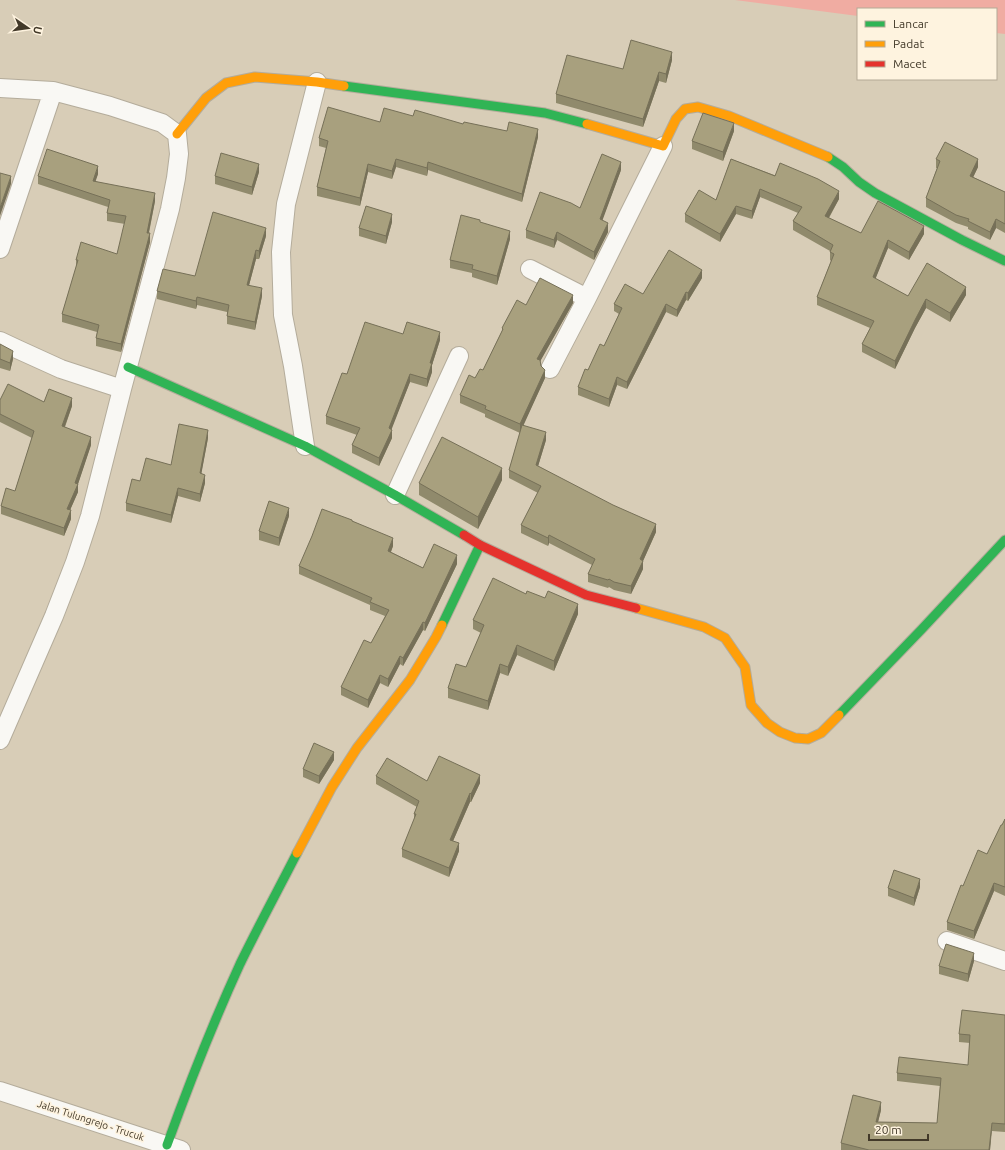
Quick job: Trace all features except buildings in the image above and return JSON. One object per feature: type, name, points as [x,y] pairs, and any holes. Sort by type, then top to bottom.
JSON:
[{"type":"street","points":[[0,740],[76,562],[90,516],[170,209],[179,154],[177,134],[206,98],[226,83],[255,77],[316,82],[545,113],[582,122],[663,146]]},
{"type":"street","points":[[305,446],[293,366],[283,315],[281,252],[286,204],[316,82]]},
{"type":"street","points":[[0,88],[53,91],[110,106],[162,123],[177,134]]},
{"type":"street","points":[[0,249],[53,91]]},
{"type":"street","points":[[550,369],[676,119],[685,109],[698,107],[729,116],[828,157],[875,193],[962,240],[1005,261]]},
{"type":"street","points":[[530,269],[587,298]]},
{"type":"street","points":[[0,341],[61,369],[122,389]]},
{"type":"street","points":[[395,495],[459,356]]},
{"type":"street","points":[[128,367],[305,446],[395,495],[480,545],[586,595],[704,626],[725,638],[745,667],[751,705],[767,723],[780,732],[795,738],[808,740],[821,733],[921,630],[1005,540]]},
{"type":"street","points":[[174,1147],[192,1077],[240,965],[262,920],[332,787],[357,748],[410,680],[436,637],[480,545]]},
{"type":"street","points":[[947,941],[1005,961]]},
{"type":"street","name":"Jalan Tulungrejo - Trucuk","points":[[0,1091],[174,1147]]},
{"type":"shaded area","points":[[735,0],[1005,0],[1005,34],[997,33],[997,8],[857,8],[857,16]]},
{"type":"traffic: fast","points":[[344,86],[545,113],[587,124]]},
{"type":"traffic: fast","points":[[828,157],[875,193],[962,240],[1005,261]]},
{"type":"traffic: fast","points":[[128,367],[305,446],[395,495],[464,535]]},
{"type":"traffic: fast","points":[[839,715],[1005,540]]},
{"type":"traffic: fast","points":[[442,625],[480,545]]},
{"type":"traffic: fast","points":[[167,1145],[230,986],[297,853]]},
{"type":"traffic: slow","points":[[177,134],[206,98],[226,83],[255,77],[317,82],[344,86]]},
{"type":"traffic: slow","points":[[587,124],[663,146],[676,119],[685,109],[698,107],[729,116],[828,157]]},
{"type":"traffic: slow","points":[[636,608],[704,627],[725,638],[745,667],[751,705],[767,723],[780,732],[795,738],[808,739],[821,733],[839,715]]},
{"type":"traffic: slow","points":[[297,853],[332,787],[357,748],[410,680],[442,625]]},
{"type":"traffic: jam","points":[[464,535],[480,545],[586,595],[636,608]]}]
